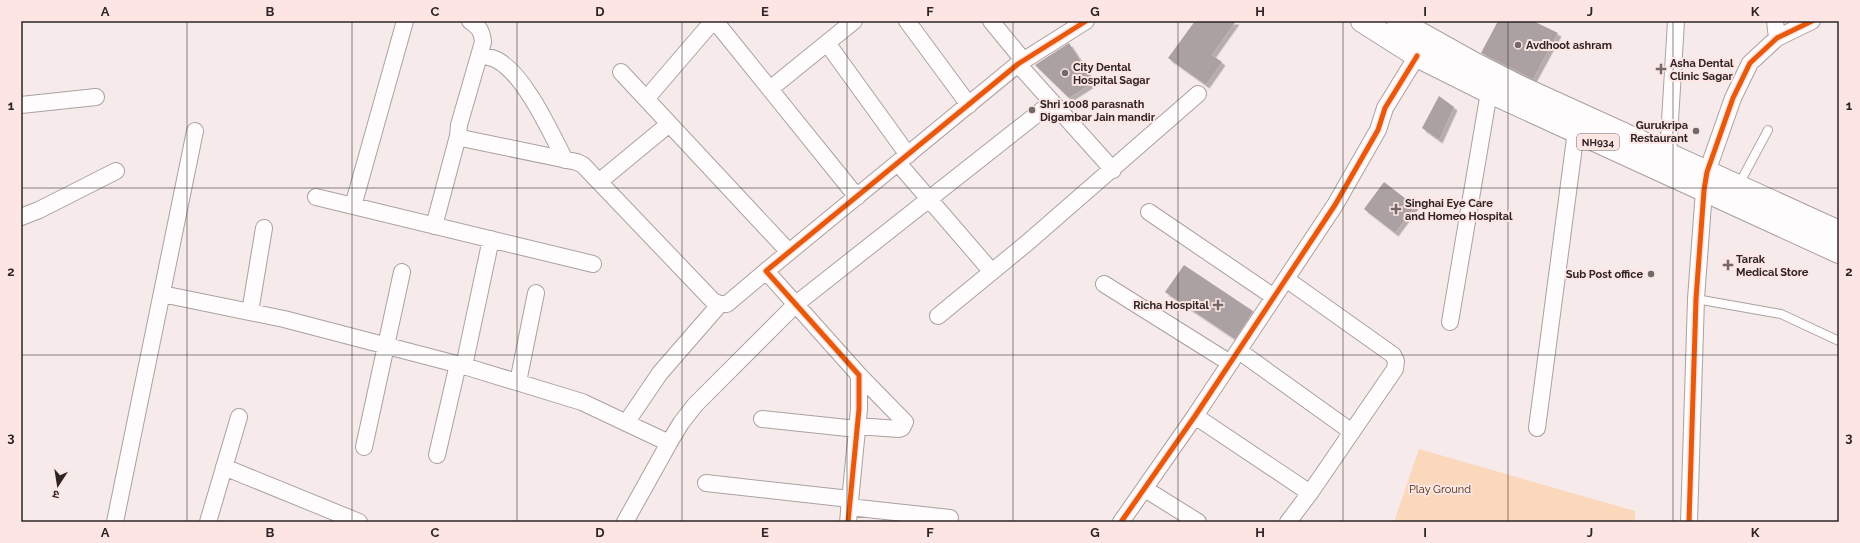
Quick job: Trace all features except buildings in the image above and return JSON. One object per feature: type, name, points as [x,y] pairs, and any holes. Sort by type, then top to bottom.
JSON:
[{"type":"highway","name":"NH934","points":[[1362,21],[1417,56],[1489,92],[1576,132],[1705,181],[1839,252]]},
{"type":"highway","name":"NH934","points":[[1398,21],[1512,83],[1668,154],[1705,181],[1738,187],[1839,232]]},
{"type":"street","points":[[353,206],[405,21]]},
{"type":"street","points":[[434,226],[458,136],[458,125],[483,42],[482,33],[477,26],[470,21]]},
{"type":"street","points":[[646,99],[714,21],[857,197]]},
{"type":"street","points":[[770,89],[854,21]]},
{"type":"street","points":[[907,21],[970,105]]},
{"type":"street","points":[[991,21],[1051,103],[1113,170]]},
{"type":"street","points":[[458,136],[583,165],[600,181],[713,301],[720,304],[727,304],[1021,62],[1086,21]]},
{"type":"street","points":[[1668,154],[1676,21]]},
{"type":"street","points":[[1775,21],[1777,38]]},
{"type":"street","points":[[1689,522],[1696,299],[1705,181],[1742,79],[1750,64],[1777,38],[1810,22]]},
{"type":"street","points":[[827,43],[929,199],[992,272]]},
{"type":"street","points":[[479,55],[496,59],[508,67],[534,100],[565,160]]},
{"type":"street","points":[[1121,522],[1195,416],[1335,206],[1378,130],[1385,108],[1417,56]]},
{"type":"street","points":[[621,72],[789,252]]},
{"type":"street","points":[[1450,322],[1489,92]]},
{"type":"street","points":[[938,316],[1113,170],[1198,94]]},
{"type":"street","points":[[21,105],[96,97]]},
{"type":"street","points":[[625,522],[669,443],[681,423],[695,405],[796,304],[1051,103]]},
{"type":"street","points":[[600,181],[669,124]]},
{"type":"street","points":[[115,522],[195,131]]},
{"type":"street","points":[[1537,428],[1576,132]]},
{"type":"street","points":[[21,217],[40,210],[116,171]]},
{"type":"street","points":[[316,197],[592,264]]},
{"type":"street","points":[[1149,212],[1274,298]]},
{"type":"street","points":[[250,312],[264,228]]},
{"type":"street","points":[[436,455],[461,365],[491,240]]},
{"type":"street","points":[[762,419],[899,429],[905,422],[859,375],[766,271]]},
{"type":"street","points":[[364,447],[402,272]]},
{"type":"street","points":[[1286,279],[1393,355],[1396,362],[1395,369],[1310,493],[1288,522]]},
{"type":"street","points":[[1104,284],[1234,357],[1352,432]]},
{"type":"street","points":[[518,382],[536,293]]},
{"type":"street","points":[[162,294],[250,312],[386,344],[461,365],[582,402],[669,443]]},
{"type":"street","points":[[626,423],[660,373],[720,304]]},
{"type":"street","points":[[849,509],[857,427],[859,375]]},
{"type":"street","points":[[1195,416],[1310,493]]},
{"type":"street","points":[[208,522],[239,418]]},
{"type":"street","points":[[224,467],[359,522]]},
{"type":"street","points":[[706,483],[849,509],[950,518]]},
{"type":"street","points":[[1145,489],[1198,522]]},
{"type":"lane","points":[[1738,187],[1768,130]]},
{"type":"lane","points":[[1696,299],[1781,314],[1839,341]]},
{"type":"green space","name":"Play Ground","points":[[1419,449],[1635,511],[1635,522],[1394,522]]},
{"type":"cycle path","points":[[848,522],[859,409],[859,375],[766,271],[1018,64],[1086,21]]},
{"type":"cycle path","points":[[1689,522],[1696,299],[1704,190],[1707,172],[1733,98],[1750,63],[1777,38],[1812,21]]},
{"type":"cycle path","points":[[1121,522],[1195,416],[1335,205],[1378,130],[1385,108],[1417,56]]},
{"type":"place","name":"Avdhoot ashram","points":[[1518,45]]},
{"type":"place","name":"Asha Dental Clinic Sagar","points":[[1661,69]]},
{"type":"place","name":"City Dental Hospital Sagar","points":[[1065,73]]},
{"type":"place","name":"Shri 1008 parasnath Digambar Jain mandir","points":[[1032,110]]},
{"type":"place","name":"Gurukripa Restaurant","points":[[1696,131]]},
{"type":"place","name":"Singhai Eye Care and Homeo Hospital","points":[[1396,209]]},
{"type":"place","name":"Tarak Medical Store","points":[[1728,265]]},
{"type":"place","name":"Sub Post office","points":[[1651,274]]},
{"type":"place","name":"Richa Hospital","points":[[1218,305]]}]
